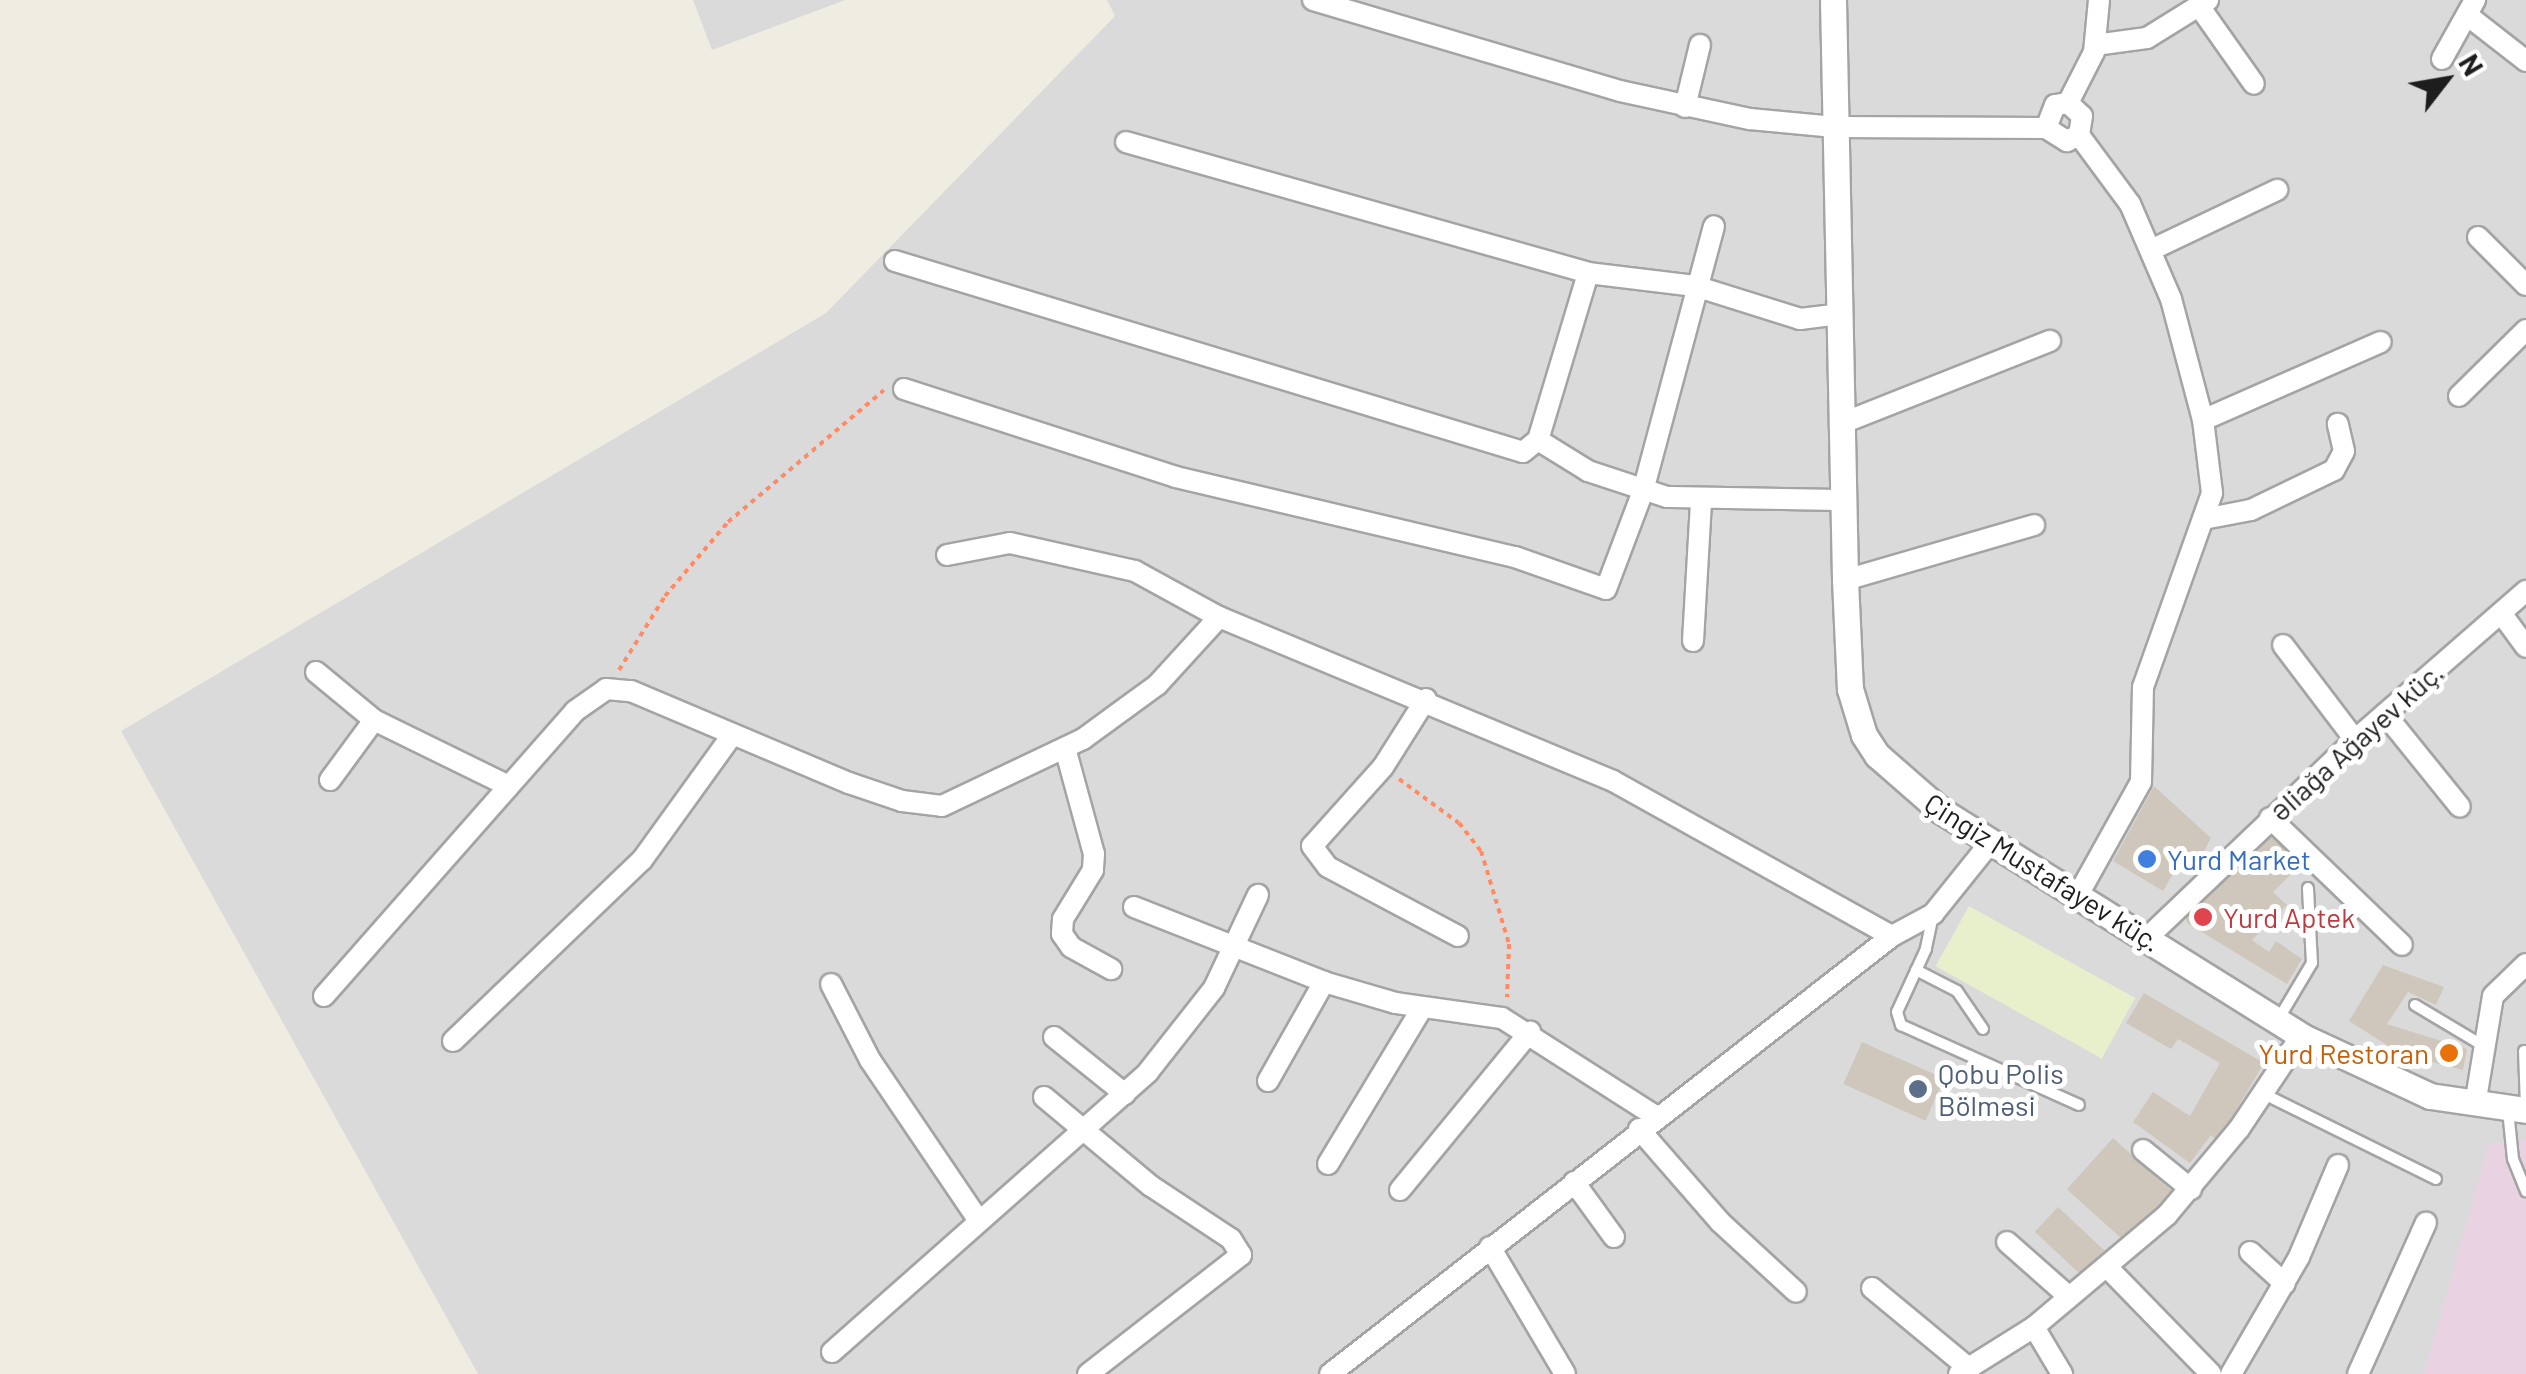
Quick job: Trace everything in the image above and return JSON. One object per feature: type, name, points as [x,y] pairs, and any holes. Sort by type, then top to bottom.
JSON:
[{"type":"street","points":[[1314,0],[1686,107],[1834,127],[2046,128],[2060,141],[2079,135]]},
{"type":"street","name":"Çingiz Mustafayev küç.","points":[[1833,0],[1844,580],[1850,689],[1864,736],[1910,786],[1990,843],[2301,1036],[2410,1090],[2475,1106],[2520,1108]]},
{"type":"street","points":[[2046,128],[2050,110],[2068,104],[2095,45],[2098,0]]},
{"type":"street","points":[[2095,45],[2147,38],[2204,3],[2254,84]]},
{"type":"street","points":[[2442,59],[2471,7],[2526,62]]},
{"type":"street","points":[[1686,107],[1700,46]]},
{"type":"street","points":[[2068,104],[2082,116],[2079,135],[2116,181],[2151,250],[2182,332],[2203,420],[2209,518],[2144,687],[2141,782],[2078,895]]},
{"type":"street","points":[[1126,142],[1588,273],[1695,286],[1800,319],[1838,314]]},
{"type":"street","points":[[2151,250],[2276,190]]},
{"type":"street","points":[[904,389],[1176,476],[1515,557],[1594,588],[1613,582],[1643,490],[1714,226]]},
{"type":"street","points":[[2478,237],[2526,285]]},
{"type":"street","points":[[895,261],[1523,452],[1538,440],[1588,273]]},
{"type":"street","points":[[2460,396],[2526,330]]},
{"type":"street","points":[[1840,424],[2050,340]]},
{"type":"street","points":[[2203,420],[2381,342]]},
{"type":"street","points":[[2209,518],[2251,510],[2334,470],[2344,451],[2338,424]]},
{"type":"street","points":[[1538,440],[1560,458],[1643,490],[1700,501],[1843,500]]},
{"type":"street","points":[[1693,641],[1700,501]]},
{"type":"street","points":[[1844,580],[2034,525]]},
{"type":"street","points":[[947,555],[1010,544],[1083,555],[1134,571],[1219,617],[1613,781],[1892,936]]},
{"type":"street","name":"Əliağa Ağayev küç.","points":[[2147,938],[2355,740],[2526,591]]},
{"type":"street","points":[[2501,613],[2526,647]]},
{"type":"street","points":[[324,996],[575,711],[606,689],[631,691],[902,802],[942,806],[1065,748],[1157,685],[1219,617]]},
{"type":"street","points":[[2283,645],[2355,740]]},
{"type":"street","points":[[316,672],[374,720],[510,786]]},
{"type":"street","points":[[1426,700],[1383,767],[1318,836],[1317,858],[1458,936]]},
{"type":"street","points":[[2385,714],[2460,806]]},
{"type":"street","points":[[330,780],[374,720]]},
{"type":"street","points":[[452,1041],[642,860],[732,735]]},
{"type":"street","points":[[1065,748],[1094,854],[1093,870],[1063,918],[1062,934],[1071,947],[1111,969]]},
{"type":"street","points":[[2270,818],[2402,945]]},
{"type":"street","points":[[1330,1374],[1892,936],[1932,914],[1990,843]]},
{"type":"street","points":[[832,1352],[978,1220],[1086,1132],[1124,1094],[1201,1008],[1227,948],[1258,895]]},
{"type":"street","points":[[1134,907],[1227,948],[1324,982],[1422,1008],[1502,1018],[1530,1032],[1657,1116]]},
{"type":"street","points":[[2475,1106],[2492,996],[2526,964]]},
{"type":"street","points":[[1268,1080],[1324,982]]},
{"type":"street","points":[[831,984],[870,1060],[978,1220]]},
{"type":"street","points":[[1328,1164],[1422,1008]]},
{"type":"street","points":[[1400,1190],[1530,1032]]},
{"type":"street","points":[[1872,1288],[1964,1371],[2034,1327],[2191,1188],[2301,1036]]},
{"type":"street","points":[[1054,1038],[1124,1094]]},
{"type":"street","points":[[1044,1097],[1230,1239],[1241,1255],[1088,1374]]},
{"type":"street","points":[[1639,1130],[1720,1222],[1796,1292]]},
{"type":"street","points":[[2143,1150],[2191,1188]]},
{"type":"street","points":[[2232,1374],[2285,1284],[2338,1164]]},
{"type":"street","points":[[1574,1182],[1614,1237]]},
{"type":"street","points":[[2358,1374],[2426,1223]]},
{"type":"street","points":[[2007,1242],[2068,1296]]},
{"type":"street","points":[[1490,1247],[1565,1374]]},
{"type":"street","points":[[2250,1252],[2285,1284]]},
{"type":"street","points":[[2106,1266],[2211,1374]]},
{"type":"street","points":[[2034,1327],[2062,1374]]},
{"type":"lane","points":[[2278,1021],[2312,963],[2308,888]]},
{"type":"lane","points":[[1932,914],[1916,970],[1898,1012],[1901,1025],[2080,1105]]},
{"type":"lane","points":[[1916,970],[1958,991],[1983,1029]]},
{"type":"lane","points":[[2415,1005],[2482,1046]]},
{"type":"lane","points":[[2524,1052],[2513,1160],[2526,1190]]},
{"type":"lane","points":[[2261,1092],[2436,1179]]},
{"type":"path","points":[[606,689],[665,596],[728,522],[864,402],[883,390],[904,389]]},
{"type":"path","points":[[1383,767],[1459,823],[1481,851],[1509,944],[1502,1018]]},
{"type":"shaded area","points":[[693,0],[845,0],[712,50]]},
{"type":"shaded area","points":[[1107,0],[2526,0],[2526,1374],[478,1374],[121,731],[826,313],[1115,16]]},
{"type":"shaded area","points":[[2526,1140],[2526,1374],[2424,1374],[2489,1144]]},
{"type":"green space","points":[[1969,906],[2135,998],[2102,1058],[1936,966]]},
{"type":"building","points":[[2154,786],[2211,838],[2199,861],[2193,856],[2184,867],[2179,864],[2163,891],[2113,861]]},
{"type":"building","points":[[2269,834],[2302,863],[2273,892],[2287,905],[2252,940],[2269,952],[2276,941],[2302,959],[2287,984],[2187,923],[2184,912]]},
{"type":"building","points":[[2383,965],[2444,987],[2436,1005],[2408,992],[2387,1024],[2467,1049],[2463,1070],[2401,1054],[2349,1021]]},
{"type":"building","points":[[2144,993],[2264,1063],[2218,1141],[2211,1135],[2190,1163],[2133,1122],[2153,1092],[2190,1116],[2220,1063],[2178,1039],[2171,1049],[2126,1023]]},
{"type":"building","points":[[1862,1042],[1944,1079],[1926,1121],[1843,1084]]},
{"type":"building","points":[[2113,1138],[2176,1195],[2130,1246],[2067,1189]]},
{"type":"building","points":[[2058,1207],[2107,1253],[2084,1278],[2035,1232]]},
{"type":"place","name":"Yurd Market","points":[[2147,859]]},
{"type":"place","name":"Yurd Aptek","points":[[2203,917]]},
{"type":"place","name":"Yurd Restoran","points":[[2449,1053]]},
{"type":"place","name":"Qobu Polis Bölməsi","points":[[1918,1089]]}]
